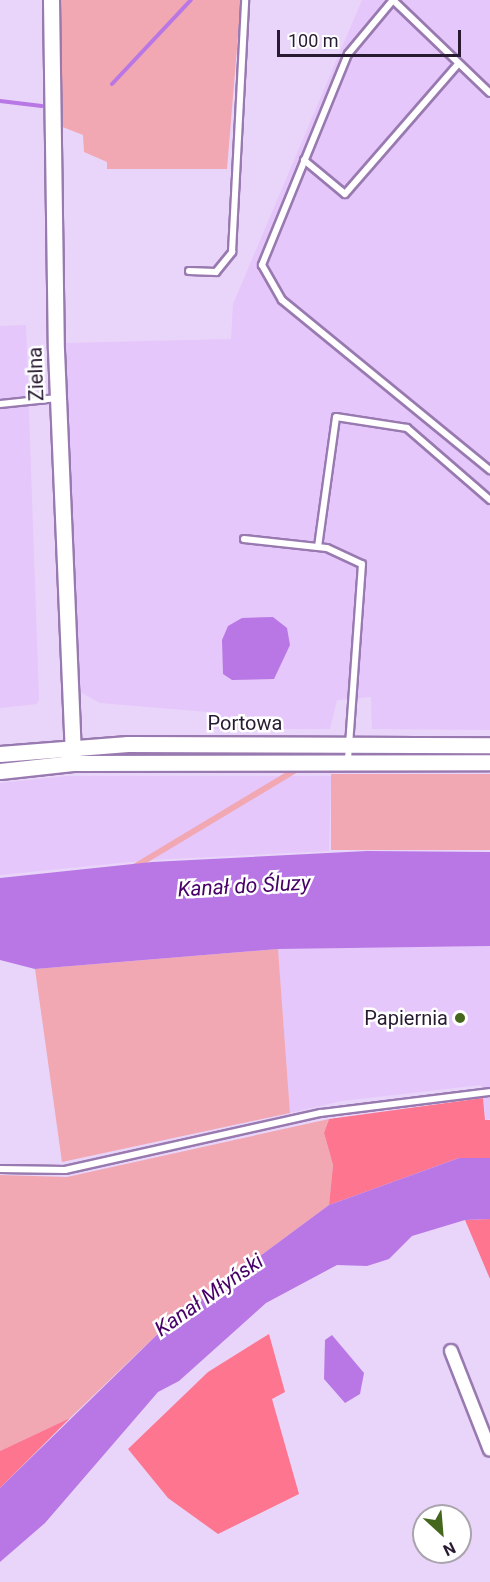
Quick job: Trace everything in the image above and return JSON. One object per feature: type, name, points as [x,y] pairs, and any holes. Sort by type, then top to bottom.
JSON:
[{"type":"street","name":"Zielna","points":[[51,0],[58,398],[73,763]]},
{"type":"street","name":"Portowa","points":[[0,771],[73,763],[490,745]]},
{"type":"street","name":"Portowa","points":[[0,754],[72,746],[348,752],[490,762]]},
{"type":"street","points":[[451,1351],[490,1450]]},
{"type":"lane","points":[[189,272],[216,272],[232,252],[244,0]]},
{"type":"lane","points":[[490,93],[393,0],[348,54],[262,265],[282,300],[490,470]]},
{"type":"lane","points":[[304,160],[345,194],[458,64]]},
{"type":"lane","points":[[0,404],[58,398]]},
{"type":"lane","points":[[318,547],[336,417],[407,428],[490,500]]},
{"type":"lane","points":[[244,539],[318,547],[362,564],[348,752]]},
{"type":"lane","points":[[0,1169],[65,1170],[321,1113],[490,1092]]},
{"type":"shaded area","points":[[59,0],[241,0],[227,169],[107,169],[107,162],[84,152],[83,135],[60,126]]},
{"type":"shaded area","points":[[362,0],[490,0],[490,730],[372,729],[371,697],[337,700],[330,729],[206,729],[208,712],[100,703],[75,689],[65,343],[231,339],[233,304]]},
{"type":"shaded area","points":[[26,325],[39,699],[37,704],[0,708],[0,326]]},
{"type":"shaded area","points":[[323,750],[326,755],[119,880],[116,875]]},
{"type":"shaded area","points":[[490,751],[490,757],[365,756],[361,752]]},
{"type":"shaded area","points":[[331,774],[490,774],[490,850],[331,850]]},
{"type":"shaded area","points":[[68,776],[331,776],[329,851],[150,860],[0,875],[0,783]]},
{"type":"shaded area","points":[[490,946],[490,1119],[486,1120],[481,1085],[342,1101],[290,1113],[278,949]]},
{"type":"shaded area","points":[[278,949],[290,1113],[62,1162],[35,969]]},
{"type":"shaded area","points":[[483,1098],[485,1120],[490,1120],[490,1158],[459,1158],[329,1205],[333,1165],[324,1133],[329,1119]]},
{"type":"shaded area","points":[[329,1119],[324,1133],[333,1165],[329,1205],[168,1324],[70,1418],[0,1451],[0,1175],[67,1177]]},
{"type":"shaded area","points":[[490,1219],[490,1279],[465,1220]]},
{"type":"shaded area","points":[[269,1334],[285,1392],[272,1399],[299,1494],[218,1534],[168,1498],[128,1449],[208,1372]]},
{"type":"shaded area","points":[[70,1418],[0,1488],[0,1451]]},
{"type":"water","points":[[273,617],[287,628],[290,645],[274,679],[232,680],[223,674],[222,640],[228,626],[242,618]]},
{"type":"water","name":"Kanał do Śluzy","points":[[367,851],[490,852],[490,946],[278,949],[35,969],[0,960],[0,878],[152,862]]},
{"type":"water","name":"Kanał Młyński","points":[[459,1158],[490,1158],[490,1219],[465,1220],[412,1236],[389,1259],[367,1266],[337,1265],[266,1303],[179,1381],[158,1392],[45,1523],[0,1562],[0,1488],[168,1324],[329,1205]]},
{"type":"water","points":[[332,1335],[364,1373],[360,1394],[345,1403],[324,1379],[325,1340]]},
{"type":"waterway","points":[[112,84],[191,0]]},
{"type":"waterway","points":[[0,101],[42,106]]},
{"type":"place","name":"Papiernia","points":[[460,1018]]}]
